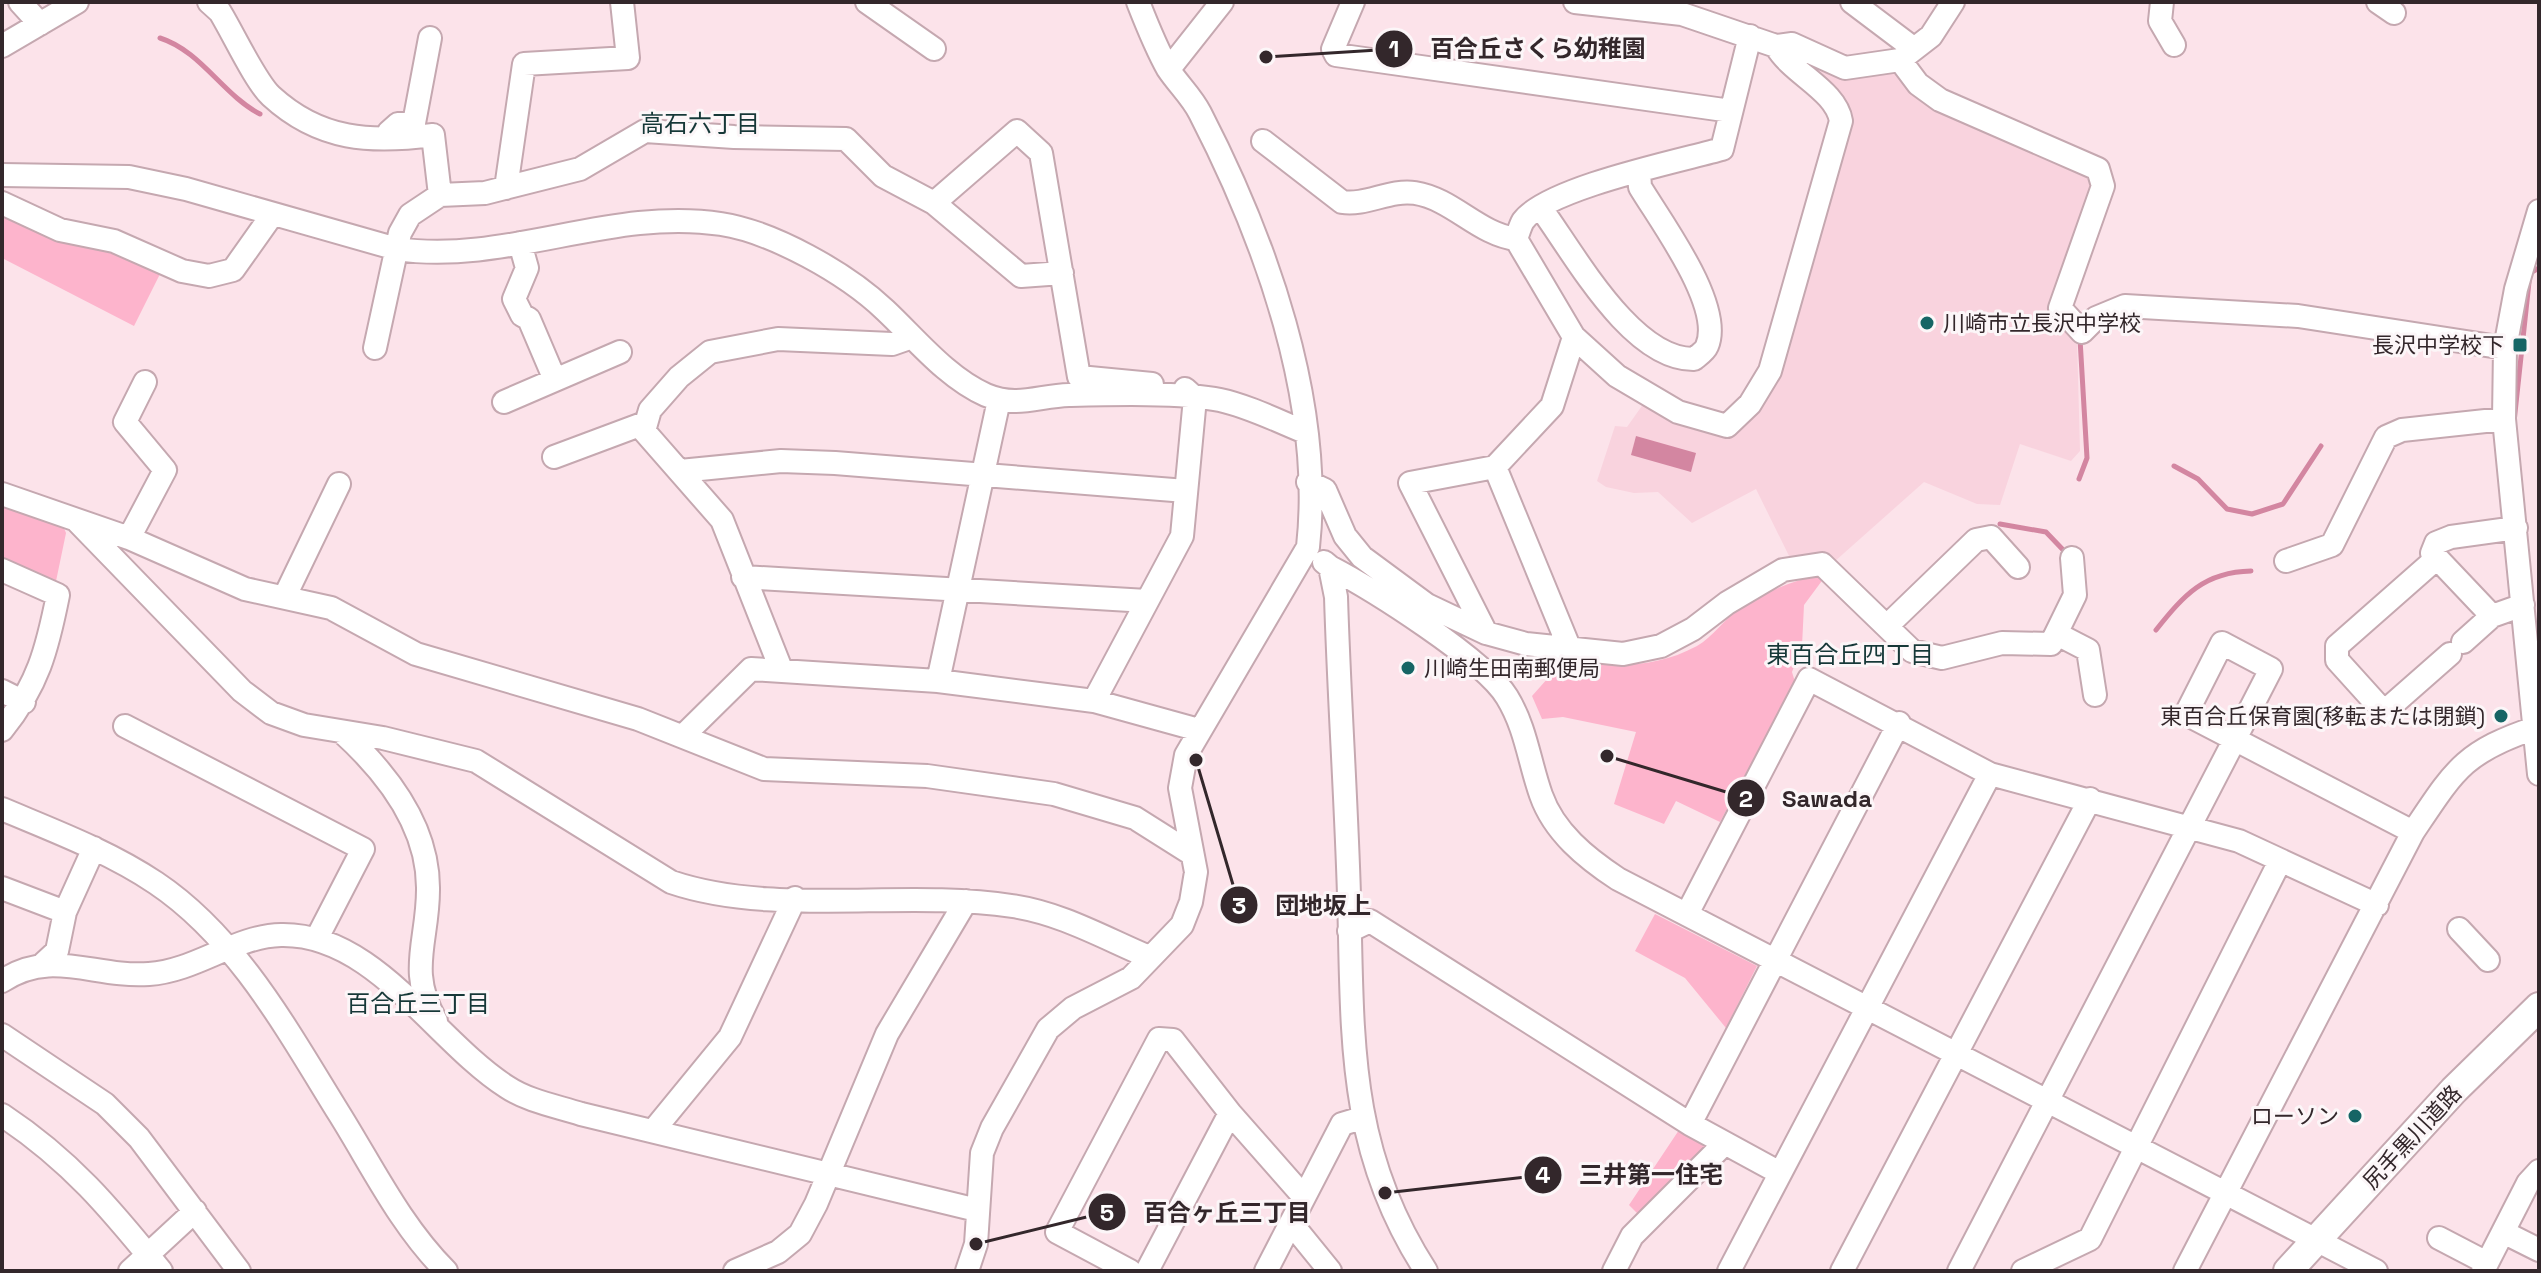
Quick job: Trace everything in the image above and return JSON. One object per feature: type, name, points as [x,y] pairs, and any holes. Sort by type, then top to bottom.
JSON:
[{"type":"main road","name":"尻手黒川道路","points":[[2288,1271],[2454,1090],[2531,1016]]},
{"type":"street","points":[[20,2],[40,24]]},
{"type":"street","points":[[2,46],[77,2]]},
{"type":"street","points":[[209,2],[220,12],[270,95],[337,134],[381,141],[433,135],[440,195]]},
{"type":"street","points":[[506,188],[524,64],[628,58],[622,2]]},
{"type":"street","points":[[867,2],[934,49]]},
{"type":"street","points":[[967,1271],[976,1244],[982,1153],[992,1128],[1048,1029],[1073,1008],[1131,978],[1182,925],[1191,902],[1196,872],[1180,788],[1186,755],[1308,547],[1305,432],[1298,375],[1285,317],[1225,163],[1198,109],[1169,69],[1138,2]]},
{"type":"street","points":[[1169,69],[1222,2]]},
{"type":"street","points":[[1353,2],[1333,49],[1336,55],[1731,111]]},
{"type":"street","points":[[1575,2],[1682,14],[1776,46],[1792,44],[1845,68],[1906,54],[1931,36],[1953,2]]},
{"type":"street","points":[[1852,2],[1906,54],[1908,75],[1940,100],[2098,169],[2103,186],[2060,308],[2082,332],[2096,318],[2125,306],[2298,316],[2505,348]]},
{"type":"street","points":[[2162,2],[2160,21],[2174,45]]},
{"type":"street","points":[[1516,239],[1523,221],[1540,207],[1567,193],[1722,149],[1750,36]]},
{"type":"street","points":[[381,141],[398,124],[414,123],[430,38]]},
{"type":"street","points":[[1516,239],[1574,337],[1617,376],[1647,397],[1678,412],[1727,426],[1750,404],[1770,371],[1841,121],[1839,108],[1784,61],[1776,46]]},
{"type":"street","points":[[375,348],[400,233],[410,215],[440,195],[485,193],[580,169],[645,131],[734,137],[846,139],[883,176],[934,203],[1021,276],[1062,273]]},
{"type":"street","points":[[934,203],[1017,131],[1041,153],[1079,377],[1184,387],[1195,398]]},
{"type":"street","points":[[1263,141],[1342,202],[1353,204],[1413,193],[1444,204],[1499,237],[1516,239]]},
{"type":"street","points":[[1540,207],[1620,318],[1643,340],[1681,360],[1694,359],[1706,348],[1710,331],[1708,310],[1693,277],[1640,187],[1639,172]]},
{"type":"street","points":[[2,175],[129,177],[186,189],[397,249],[424,253],[467,252],[676,220],[748,229],[790,247],[850,284],[882,307],[957,376],[999,400],[1013,403],[1065,395],[1220,400],[1305,432]]},
{"type":"street","points":[[2,203],[60,230],[114,241],[182,271],[209,276],[233,270],[272,215]]},
{"type":"street","points":[[2539,211],[2534,248],[2505,348],[2504,419],[2539,774]]},
{"type":"street","points":[[520,243],[527,268],[514,299],[522,315],[529,319],[555,380]]},
{"type":"street","points":[[781,669],[722,520],[644,431],[650,410],[679,377],[710,352],[778,339],[892,344],[912,337]]},
{"type":"street","points":[[1486,633],[1410,483],[1495,467],[1552,406],[1574,337]]},
{"type":"street","points":[[504,402],[620,352]]},
{"type":"street","points":[[129,538],[165,470],[125,422],[145,382]]},
{"type":"street","points":[[1094,701],[1182,536],[1195,398]]},
{"type":"street","points":[[938,681],[999,400]]},
{"type":"street","points":[[2286,561],[2332,545],[2386,437],[2402,430],[2504,419]]},
{"type":"street","points":[[554,457],[645,423]]},
{"type":"street","points":[[680,471],[781,461],[1186,491]]},
{"type":"street","points":[[1495,467],[1569,647]]},
{"type":"street","points":[[1308,482],[1325,490],[1345,536],[1362,557],[1427,605],[1486,633],[1526,644],[1623,654],[1661,646],[1693,629],[1727,603],[1783,570],[1822,564],[1912,651],[1942,658],[2002,643],[2051,644],[2075,595],[2072,558]]},
{"type":"street","points":[[285,596],[339,484]]},
{"type":"street","points":[[2,494],[129,538],[245,589],[331,608],[416,654],[638,719],[764,769],[927,776],[1054,794],[1135,818],[1192,854]]},
{"type":"street","points":[[72,516],[242,691],[271,713],[304,725],[476,761],[671,882],[701,892],[795,898],[966,901],[1053,915],[1149,957]]},
{"type":"street","points":[[2434,560],[2432,553],[2436,543],[2451,537],[2516,528]]},
{"type":"street","points":[[1888,625],[1976,540],[1991,537],[2013,551]]},
{"type":"street","points":[[1308,547],[1330,567],[1367,586],[1486,672],[1506,694],[1520,724],[1542,798],[1564,834],[1604,870],[2376,1271]]},
{"type":"street","points":[[2492,616],[2437,558],[2369,609],[2337,646],[2337,660],[2384,712],[2492,616],[2523,605]]},
{"type":"street","points":[[1330,567],[1336,597],[1357,1090],[1362,1118],[1385,1193],[1408,1244],[1426,1271]]},
{"type":"street","points":[[2,570],[58,595],[46,657],[24,702],[2,730]]},
{"type":"street","points":[[743,577],[1147,601]]},
{"type":"street","points":[[2057,634],[2088,650],[2095,695]]},
{"type":"street","points":[[683,736],[751,669],[938,681],[1094,701],[1199,730]]},
{"type":"street","points":[[1687,914],[1809,679],[1899,723],[1990,774],[2239,841],[2377,905]]},
{"type":"street","points":[[2,691],[24,702]]},
{"type":"street","points":[[1690,1124],[1899,723]]},
{"type":"street","points":[[125,726],[363,849],[317,938]]},
{"type":"street","points":[[2185,1271],[2413,832],[2451,775],[2486,746],[2535,728]]},
{"type":"street","points":[[341,731],[388,782],[420,836],[428,891],[420,985],[441,1030]]},
{"type":"street","points":[[1959,1271],[2235,739],[2413,832]]},
{"type":"street","points":[[1729,1271],[1990,774]]},
{"type":"street","points":[[1842,1271],[2090,799]]},
{"type":"street","points":[[2,809],[94,848],[158,885],[230,949],[340,1114],[395,1205],[426,1251],[446,1271]]},
{"type":"street","points":[[44,963],[57,951],[65,912],[94,848]]},
{"type":"street","points":[[2023,1271],[2090,1239],[2280,861]]},
{"type":"street","points":[[2,888],[65,912]]},
{"type":"street","points":[[653,1131],[730,1037],[795,898]]},
{"type":"street","points":[[735,1271],[778,1252],[800,1234],[887,1034],[966,901]]},
{"type":"street","points":[[1349,931],[1370,921],[1690,1124],[1780,1173]]},
{"type":"street","points":[[2459,929],[2488,960]]},
{"type":"street","points":[[2,981],[17,971],[44,963],[144,974],[171,972],[230,949],[278,935],[317,938],[353,953],[508,1087],[581,1114],[977,1210]]},
{"type":"street","points":[[2,1035],[105,1104],[139,1138],[239,1271]]},
{"type":"street","points":[[1130,1271],[1057,1232],[1159,1039],[1173,1040],[1230,1113],[1304,1197]]},
{"type":"street","points":[[1147,1271],[1230,1113]]},
{"type":"street","points":[[2,1115],[47,1145],[89,1185],[154,1263]]},
{"type":"street","points":[[1266,1271],[1342,1124],[1362,1118]]},
{"type":"street","points":[[1614,1271],[1632,1236],[1724,1144]]},
{"type":"street","points":[[2439,1238],[2485,1267],[2528,1183],[2539,1171]]},
{"type":"street","points":[[130,1271],[154,1263],[195,1211]]},
{"type":"street","points":[[1291,1223],[1330,1271]]},
{"type":"street","points":[[2503,1232],[2539,1250]]},
{"type":"shaded area","name":"川崎市立長沢中学校","points":[[1789,55],[1895,69],[2089,174],[2093,185],[2051,306],[2077,339],[2080,451],[2071,461],[2020,444],[2000,505],[1977,504],[1924,482],[1834,562],[1792,562],[1756,489],[1692,523],[1658,492],[1634,493],[1606,487],[1597,481],[1615,426],[1627,427],[1644,403],[1709,428],[1773,385],[1851,116],[1845,104]]},
{"type":"shaded area","points":[[8,212],[89,239],[162,270],[134,326],[2,258],[2,223]]},
{"type":"shaded area","points":[[1636,436],[1696,453],[1691,472],[1631,455]]},
{"type":"shaded area","points":[[2,502],[61,521],[66,533],[55,586],[2,563]]},
{"type":"shaded area","points":[[1819,574],[1824,578],[1804,605],[1802,646],[1792,672],[1795,682],[1720,822],[1676,801],[1664,824],[1614,804],[1636,732],[1563,717],[1542,719],[1532,696],[1564,660],[1632,664],[1680,654],[1703,642],[1748,603],[1778,588]]},
{"type":"shaded area","points":[[1655,914],[1757,966],[1726,1028],[1685,978],[1635,951]]},
{"type":"shaded area","points":[[1679,1130],[1707,1148],[1641,1217],[1629,1205]]},
{"type":"waterway","points":[[160,38],[188,53],[235,96],[260,114]]},
{"type":"waterway","points":[[2514,422],[2530,273],[2539,268]]},
{"type":"waterway","points":[[2079,479],[2087,458],[2080,339]]},
{"type":"waterway","points":[[2174,466],[2198,479],[2227,509],[2252,514],[2283,504],[2321,446]]},
{"type":"waterway","points":[[2000,524],[2046,532],[2068,555]]},
{"type":"waterway","points":[[2156,630],[2196,588],[2220,576],[2251,571]]},
{"type":"place","name":"百合丘さくら幼稚園","points":[[1266,57]]},
{"type":"place","name":"川崎市立長沢中学校","points":[[1927,323]]},
{"type":"place","name":"長沢中学校下","points":[[2520,345]]},
{"type":"place","name":"川崎生田南郵便局","points":[[1408,668]]},
{"type":"place","name":"東百合丘保育園(移転または閉鎖)","points":[[2501,716]]},
{"type":"place","name":"Sawada","points":[[1607,756]]},
{"type":"place","name":"団地坂上","points":[[1196,760]]},
{"type":"place","name":"ローソン","points":[[2355,1116]]},
{"type":"place","name":"三井第一住宅","points":[[1385,1193]]},
{"type":"place","name":"百合ヶ丘三丁目","points":[[976,1244]]},
{"type":"district","name":"高石六丁目","points":[[700,123]]},
{"type":"district","name":"東百合丘四丁目","points":[[1850,654]]},
{"type":"district","name":"百合丘三丁目","points":[[418,1003]]}]
